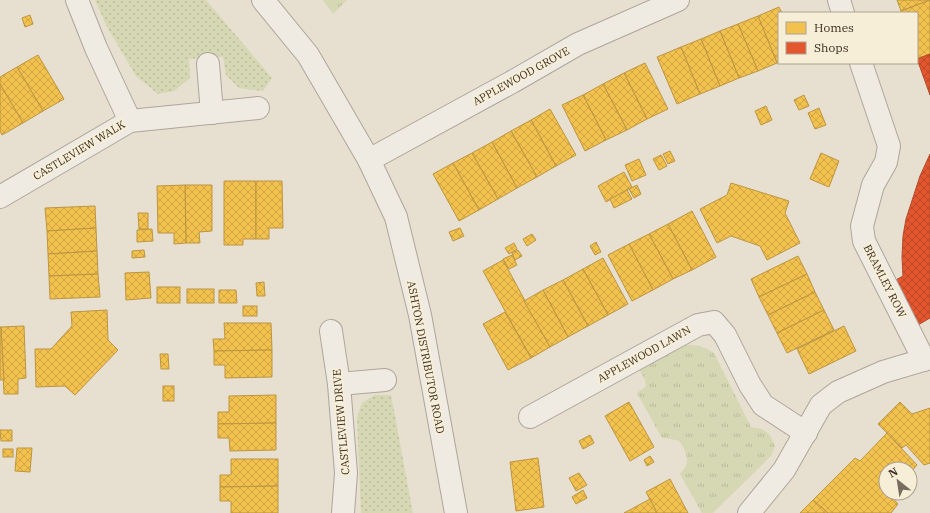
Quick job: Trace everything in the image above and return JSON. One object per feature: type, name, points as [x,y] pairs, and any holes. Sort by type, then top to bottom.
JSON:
[{"type":"street","points":[[77,0],[96,48],[130,121]]},
{"type":"street","name":"ASHTON DISTRIBUTOR ROAD","points":[[263,0],[308,55],[369,160],[396,217],[420,315],[456,513]]},
{"type":"street","name":"APPLEWOOD GROVE","points":[[369,160],[578,44],[678,0]]},
{"type":"street","points":[[839,0],[843,12]]},
{"type":"street","points":[[208,64],[212,113]]},
{"type":"street","name":"BRAMLEY ROW","points":[[861,64],[889,146],[886,162],[873,185],[862,226],[864,241],[927,359]]},
{"type":"street","name":"CASTLEVIEW WALK","points":[[0,197],[130,121],[258,108]]},
{"type":"street","name":"APPLEWOOD LAWN","points":[[530,417],[698,325],[714,322],[726,335],[750,385],[763,405],[806,433]]},
{"type":"street","name":"CASTLEVIEW DRIVE","points":[[331,331],[339,384],[346,473],[343,513]]},
{"type":"street","points":[[750,513],[784,470],[821,405],[838,392],[883,372],[927,359]]},
{"type":"street","points":[[339,384],[385,380]]},
{"type":"green space","points":[[95,0],[206,0],[272,78],[263,91],[239,88],[226,75],[223,57],[189,59],[190,78],[174,91],[158,94],[136,76],[107,27]]},
{"type":"green space","points":[[323,0],[347,0],[333,14]]},
{"type":"green space","points":[[685,345],[700,346],[714,353],[751,427],[762,429],[770,435],[775,446],[771,456],[713,513],[702,513],[680,474],[686,467],[687,463],[686,452],[683,446],[679,441],[662,438],[637,393],[646,386],[645,380],[639,369]]},
{"type":"green space","points":[[375,395],[391,395],[413,513],[361,513],[357,418],[362,403]]},
{"type":"building: Homes","points":[[897,0],[930,0],[901,11]]},
{"type":"building: Homes","points":[[930,0],[930,54],[918,59],[918,12],[901,11]]},
{"type":"building: Homes","points":[[779,7],[782,12],[778,12],[777,63],[758,16]]},
{"type":"building: Homes","points":[[30,15],[33,24],[25,27],[22,18]]},
{"type":"building: Homes","points":[[758,16],[777,63],[758,71],[738,24]]},
{"type":"building: Homes","points":[[738,24],[758,71],[739,78],[720,31]]},
{"type":"building: Homes","points":[[720,31],[739,78],[720,86],[701,39]]},
{"type":"building: Homes","points":[[701,39],[720,86],[700,94],[681,47]]},
{"type":"building: Homes","points":[[681,47],[700,94],[677,104],[657,57]]},
{"type":"building: Homes","points":[[38,55],[64,99],[43,111],[17,67]]},
{"type":"building: Homes","points":[[645,63],[668,109],[647,119],[624,73]]},
{"type":"building: Homes","points":[[17,67],[43,111],[23,123],[0,84],[0,77]]},
{"type":"building: Homes","points":[[624,73],[647,119],[627,130],[603,84]]},
{"type":"building: Homes","points":[[0,84],[23,123],[2,135],[0,131]]},
{"type":"building: Homes","points":[[603,84],[627,130],[606,140],[583,95]]},
{"type":"building: Homes","points":[[583,95],[606,140],[585,151],[562,105]]},
{"type":"building: Homes","points":[[804,95],[809,106],[799,110],[794,100]]},
{"type":"building: Homes","points":[[766,106],[772,120],[761,125],[755,111]]},
{"type":"building: Homes","points":[[819,108],[826,125],[815,129],[808,113]]},
{"type":"building: Homes","points":[[550,109],[576,155],[556,166],[531,120]]},
{"type":"building: Homes","points":[[531,120],[556,166],[537,177],[511,131]]},
{"type":"building: Homes","points":[[511,131],[537,177],[517,188],[492,142]]},
{"type":"building: Homes","points":[[492,142],[517,188],[498,199],[472,153]]},
{"type":"building: Homes","points":[[670,151],[675,161],[668,164],[663,154]]},
{"type":"building: Homes","points":[[472,153],[498,199],[479,210],[453,163]]},
{"type":"building: Homes","points":[[821,153],[839,161],[829,187],[810,179]]},
{"type":"building: Homes","points":[[661,155],[667,166],[659,170],[653,159]]},
{"type":"building: Homes","points":[[639,159],[646,175],[632,181],[625,165]]},
{"type":"building: Homes","points":[[453,163],[479,210],[459,221],[433,174]]},
{"type":"building: Homes","points":[[624,172],[632,187],[606,202],[598,186]]},
{"type":"building: Homes","points":[[224,181],[256,181],[256,239],[243,239],[243,245],[224,245]]},
{"type":"building: Homes","points":[[256,181],[282,181],[283,228],[269,228],[269,239],[256,239]]},
{"type":"building: Homes","points":[[731,183],[789,201],[785,213],[800,243],[767,260],[760,246],[731,236],[717,243],[700,209],[727,195]]},
{"type":"building: Homes","points":[[185,185],[212,185],[212,231],[199,232],[200,243],[186,243]]},
{"type":"building: Homes","points":[[185,185],[186,243],[174,244],[174,233],[158,233],[157,186]]},
{"type":"building: Homes","points":[[637,185],[641,194],[634,198],[629,189]]},
{"type":"building: Homes","points":[[627,190],[632,199],[614,208],[610,199]]},
{"type":"building: Homes","points":[[95,206],[96,228],[47,231],[45,208]]},
{"type":"building: Homes","points":[[692,211],[716,257],[692,270],[668,224]]},
{"type":"building: Homes","points":[[138,213],[148,213],[148,229],[139,229]]},
{"type":"building: Homes","points":[[668,224],[692,270],[673,279],[649,234]]},
{"type":"building: Homes","points":[[96,228],[97,251],[48,254],[47,231]]},
{"type":"building: Homes","points":[[460,228],[464,236],[453,241],[449,232]]},
{"type":"building: Homes","points":[[152,229],[153,241],[137,242],[137,230]]},
{"type":"building: Homes","points":[[532,234],[536,240],[527,246],[523,239]]},
{"type":"building: Homes","points":[[649,234],[673,279],[653,290],[629,244]]},
{"type":"building: Homes","points":[[596,242],[601,252],[595,255],[590,246]]},
{"type":"building: Homes","points":[[514,243],[517,249],[509,254],[505,248]]},
{"type":"building: Homes","points":[[629,244],[653,290],[632,301],[608,255]]},
{"type":"building: Homes","points":[[144,250],[145,257],[132,258],[132,251]]},
{"type":"building: Homes","points":[[518,250],[522,256],[515,260],[512,253]]},
{"type":"building: Homes","points":[[97,251],[98,274],[49,276],[48,254]]},
{"type":"building: Homes","points":[[512,255],[517,265],[509,269],[503,259]]},
{"type":"building: Homes","points":[[798,256],[807,274],[759,297],[751,279]]},
{"type":"building: Homes","points":[[603,258],[628,304],[608,315],[583,269]]},
{"type":"building: Homes","points":[[503,260],[550,347],[531,358],[483,271]]},
{"type":"building: Homes","points":[[583,269],[608,315],[588,326],[563,280]]},
{"type":"building: Homes","points":[[149,272],[151,298],[126,300],[125,273]]},
{"type":"building: Homes","points":[[98,274],[100,297],[50,299],[49,276]]},
{"type":"building: Homes","points":[[807,274],[815,292],[768,315],[759,297]]},
{"type":"building: Homes","points":[[563,280],[588,326],[568,337],[543,290]]},
{"type":"building: Homes","points":[[264,282],[265,296],[257,296],[256,283]]},
{"type":"building: Homes","points":[[157,287],[180,287],[180,303],[157,303]]},
{"type":"building: Homes","points":[[187,289],[214,289],[214,303],[187,303]]},
{"type":"building: Homes","points":[[219,290],[236,290],[237,303],[219,303]]},
{"type":"building: Homes","points":[[543,290],[568,337],[550,347],[524,301]]},
{"type":"building: Homes","points":[[815,292],[824,310],[777,333],[768,315]]},
{"type":"building: Homes","points":[[243,306],[257,306],[257,316],[243,316]]},
{"type":"building: Homes","points":[[107,310],[108,340],[118,350],[75,395],[65,386],[36,387],[35,349],[51,349],[72,326],[71,312]]},
{"type":"building: Homes","points":[[824,310],[834,330],[787,353],[777,333]]},
{"type":"building: Homes","points":[[505,312],[531,358],[508,370],[483,324]]},
{"type":"building: Homes","points":[[224,323],[271,323],[272,350],[214,351],[213,339],[225,339]]},
{"type":"building: Homes","points":[[24,326],[26,378],[18,379],[18,394],[4,394],[1,327]]},
{"type":"building: Homes","points":[[844,326],[856,351],[809,374],[797,349]]},
{"type":"building: Homes","points":[[1,327],[4,380],[0,380]]},
{"type":"building: Homes","points":[[272,350],[272,377],[225,378],[225,365],[214,365],[214,351]]},
{"type":"building: Homes","points":[[160,354],[168,354],[169,369],[161,369]]},
{"type":"building: Homes","points":[[163,386],[174,386],[174,401],[163,401]]},
{"type":"building: Homes","points":[[276,395],[276,423],[218,424],[218,412],[229,412],[229,396]]},
{"type":"building: Homes","points":[[629,402],[654,447],[630,461],[605,416]]},
{"type":"building: Homes","points":[[900,402],[912,414],[930,408],[930,463],[924,465],[906,445],[902,448],[878,424]]},
{"type":"building: Homes","points":[[276,423],[276,450],[230,451],[229,438],[218,438],[218,424]]},
{"type":"building: Homes","points":[[0,430],[12,430],[12,441],[1,441]]},
{"type":"building: Homes","points":[[887,433],[913,461],[878,461],[878,501],[895,501],[898,504],[891,513],[828,513],[813,500],[855,458],[860,461]]},
{"type":"building: Homes","points":[[590,435],[594,443],[583,449],[579,441]]},
{"type":"building: Homes","points":[[17,448],[32,448],[30,472],[15,471]]},
{"type":"building: Homes","points":[[3,449],[13,449],[13,457],[3,457]]},
{"type":"building: Homes","points":[[650,456],[654,462],[647,466],[644,460]]},
{"type":"building: Homes","points":[[538,458],[544,507],[516,511],[510,462]]},
{"type":"building: Homes","points":[[231,459],[278,459],[278,486],[220,487],[220,475],[231,475]]},
{"type":"building: Homes","points":[[579,473],[587,485],[576,491],[569,478]]},
{"type":"building: Homes","points":[[670,479],[688,513],[657,513],[646,492]]},
{"type":"building: Homes","points":[[278,486],[278,513],[231,513],[231,501],[220,501],[220,487]]},
{"type":"building: Homes","points":[[583,490],[587,498],[576,504],[572,497]]},
{"type":"building: Homes","points":[[650,499],[657,513],[624,513]]},
{"type":"building: Homes","points":[[813,500],[828,513],[800,513]]},
{"type":"building: Shops","points":[[930,54],[930,95],[918,62],[918,59]]},
{"type":"building: Shops","points":[[930,154],[930,318],[918,325],[894,281],[903,276],[903,236],[906,219],[920,176]]}]
